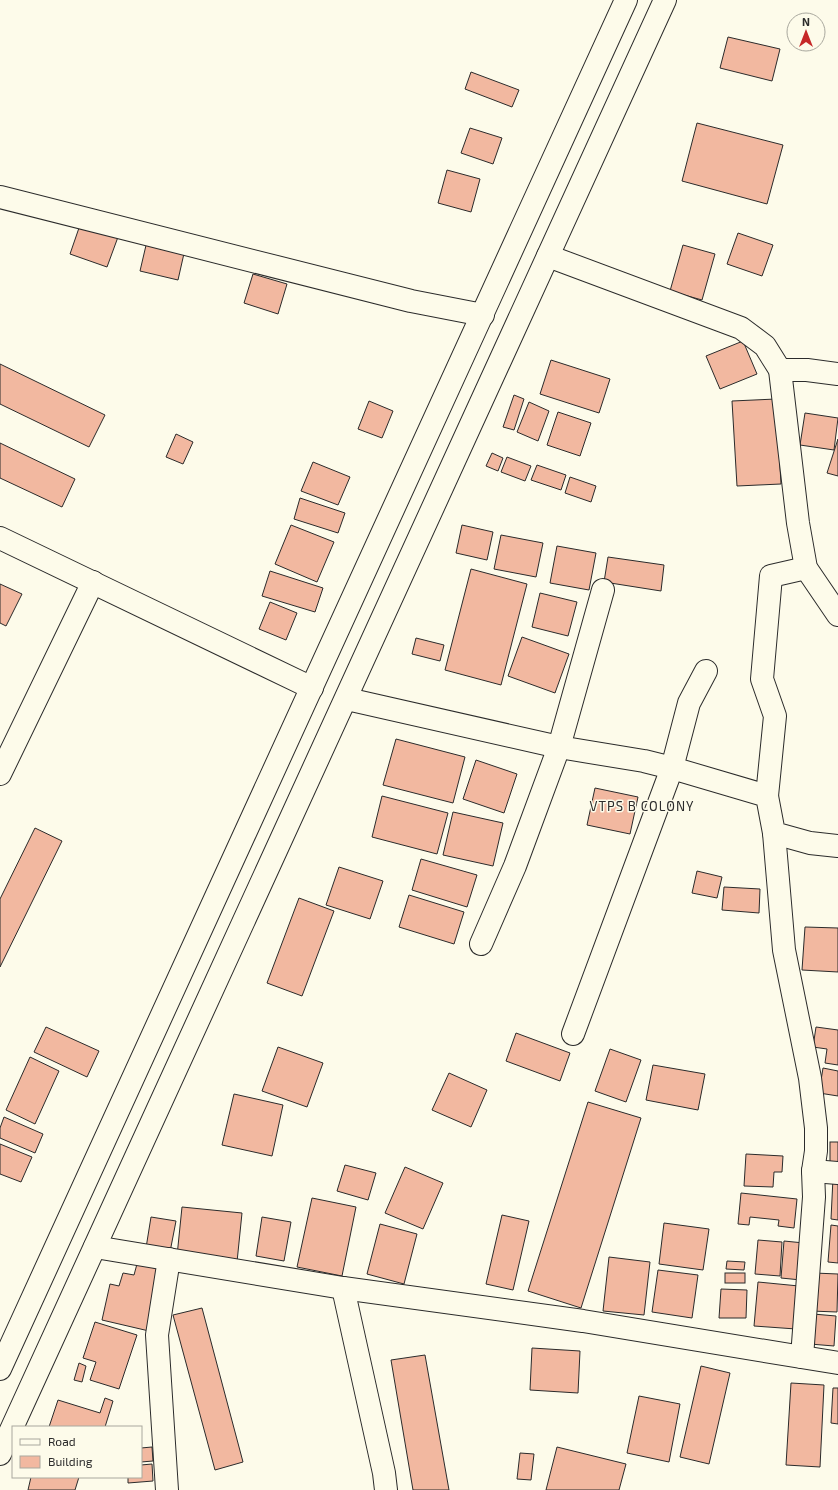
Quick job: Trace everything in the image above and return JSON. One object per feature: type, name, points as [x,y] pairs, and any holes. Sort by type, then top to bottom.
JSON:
[{"type":"main road","points":[[0,1369],[626,0]]},
{"type":"main road","points":[[13,1426],[347,699],[665,0]]},
{"type":"main road","points":[[0,197],[411,300],[483,315]]},
{"type":"main road","points":[[548,256],[741,328],[765,346],[780,370],[798,523],[806,568],[838,615]]},
{"type":"main road","points":[[780,370],[808,370],[838,374]]},
{"type":"main road","points":[[0,538],[312,688]]},
{"type":"main road","points":[[802,1357],[814,1196],[813,1171],[816,1151],[815,1121],[810,1078],[784,950],[774,834],[767,796],[776,716],[762,679],[771,576],[806,568]]},
{"type":"main road","points":[[0,774],[93,582]]},
{"type":"main road","points":[[482,944],[515,866],[559,747],[603,590]]},
{"type":"main road","points":[[573,1034],[672,768],[689,703],[706,671]]},
{"type":"main road","points":[[347,699],[559,747],[604,756],[644,761],[767,796]]},
{"type":"main road","points":[[774,834],[810,843],[838,846]]},
{"type":"main road","points":[[813,1171],[838,1172]]},
{"type":"main road","points":[[95,1247],[342,1288],[583,1321],[838,1363]]},
{"type":"main road","points":[[167,1490],[157,1335],[169,1259]]},
{"type":"main road","points":[[342,1288],[384,1473],[386,1490]]},
{"type":"main road","points":[[0,1454],[12,1428]]},
{"type":"building","points":[[728,37],[780,49],[772,81],[720,68]]},
{"type":"building","points":[[471,72],[519,90],[512,107],[465,89]]},
{"type":"building","points":[[697,123],[783,145],[767,204],[682,181]]},
{"type":"building","points":[[470,128],[502,138],[493,164],[461,153]]},
{"type":"building","points":[[447,170],[480,179],[471,212],[438,203]]},
{"type":"building","points":[[80,225],[118,237],[107,267],[70,254]]},
{"type":"building","points":[[738,233],[773,245],[762,276],[727,264]]},
{"type":"building","points":[[147,241],[185,249],[178,280],[140,271]]},
{"type":"building","points":[[683,245],[715,254],[702,300],[670,291]]},
{"type":"building","points":[[253,274],[287,284],[278,314],[244,303]]},
{"type":"building","points":[[743,341],[757,374],[720,389],[706,356]]},
{"type":"building","points":[[551,360],[610,379],[599,413],[540,394]]},
{"type":"building","points":[[0,364],[105,415],[89,447],[0,404]]},
{"type":"building","points":[[514,395],[524,399],[514,430],[503,427]]},
{"type":"building","points":[[776,399],[781,484],[737,486],[732,401]]},
{"type":"building","points":[[369,401],[393,411],[382,438],[358,429]]},
{"type":"building","points":[[529,402],[549,411],[538,441],[517,432]]},
{"type":"building","points":[[558,412],[591,423],[580,456],[547,445]]},
{"type":"building","points":[[805,413],[838,418],[834,450],[800,445]]},
{"type":"building","points":[[176,434],[193,442],[183,464],[166,457]]},
{"type":"building","points":[[838,439],[838,476],[827,473]]},
{"type":"building","points":[[0,443],[75,479],[62,507],[0,478]]},
{"type":"building","points":[[492,453],[503,458],[498,471],[486,466]]},
{"type":"building","points":[[507,457],[531,466],[525,481],[501,472]]},
{"type":"building","points":[[313,462],[350,477],[338,505],[301,491]]},
{"type":"building","points":[[537,465],[566,475],[561,490],[531,480]]},
{"type":"building","points":[[570,477],[596,486],[591,502],[565,493]]},
{"type":"building","points":[[300,498],[345,513],[338,533],[294,519]]},
{"type":"building","points":[[291,525],[334,542],[317,582],[275,564]]},
{"type":"building","points":[[462,525],[493,532],[487,560],[456,553]]},
{"type":"building","points":[[501,535],[543,543],[536,577],[494,569]]},
{"type":"building","points":[[557,546],[596,553],[589,590],[550,583]]},
{"type":"building","points":[[608,557],[664,565],[661,591],[604,582]]},
{"type":"building","points":[[471,569],[527,584],[501,685],[445,670]]},
{"type":"building","points":[[270,571],[323,588],[315,612],[262,596]]},
{"type":"building","points":[[0,584],[22,594],[6,626],[0,623]]},
{"type":"building","points":[[540,593],[577,602],[568,636],[532,627]]},
{"type":"building","points":[[270,602],[297,613],[286,640],[259,629]]},
{"type":"building","points":[[522,637],[569,654],[555,693],[508,676]]},
{"type":"building","points":[[416,638],[444,645],[440,661],[412,654]]},
{"type":"building","points":[[396,739],[465,757],[453,803],[383,785]]},
{"type":"building","points":[[476,760],[517,774],[504,813],[463,799]]},
{"type":"building","points":[[595,788],[638,797],[630,834],[587,825]]},
{"type":"building","points":[[382,796],[448,813],[437,854],[372,837]]},
{"type":"building","points":[[453,812],[503,823],[493,866],[443,855]]},
{"type":"building","points":[[35,828],[62,841],[0,967],[0,899]]},
{"type":"building","points":[[421,859],[477,875],[467,907],[412,890]]},
{"type":"building","points":[[339,867],[383,881],[370,919],[326,905]]},
{"type":"building","points":[[697,871],[722,877],[717,898],[692,893]]},
{"type":"building","points":[[724,887],[760,889],[759,913],[722,910]]},
{"type":"building","points":[[409,895],[464,912],[454,944],[399,927]]},
{"type":"building","points":[[299,898],[334,911],[302,996],[267,983]]},
{"type":"building","points":[[805,927],[838,928],[838,972],[802,970]]},
{"type":"building","points":[[46,1027],[99,1051],[87,1077],[34,1052]]},
{"type":"building","points":[[816,1027],[838,1030],[838,1065],[825,1063],[827,1049],[813,1047]]},
{"type":"building","points":[[516,1033],[570,1053],[560,1081],[506,1061]]},
{"type":"building","points":[[278,1047],[323,1063],[307,1107],[262,1091]]},
{"type":"building","points":[[610,1049],[641,1060],[626,1102],[595,1091]]},
{"type":"building","points":[[30,1057],[59,1071],[35,1124],[6,1110]]},
{"type":"building","points":[[653,1065],[705,1074],[698,1110],[646,1100]]},
{"type":"building","points":[[823,1068],[838,1071],[838,1096],[819,1093]]},
{"type":"building","points":[[449,1073],[487,1090],[471,1127],[432,1110]]},
{"type":"building","points":[[234,1094],[283,1105],[272,1156],[222,1145]]},
{"type":"building","points":[[588,1102],[641,1118],[581,1308],[528,1291]]},
{"type":"building","points":[[4,1117],[43,1134],[35,1153],[0,1138],[0,1128]]},
{"type":"building","points":[[830,1142],[838,1142],[838,1162],[830,1162]]},
{"type":"building","points":[[0,1144],[32,1157],[21,1182],[0,1174]]},
{"type":"building","points":[[746,1154],[783,1156],[782,1172],[774,1172],[773,1187],[744,1186]]},
{"type":"building","points":[[345,1165],[376,1173],[368,1200],[337,1191]]},
{"type":"building","points":[[405,1167],[443,1183],[423,1229],[385,1213]]},
{"type":"building","points":[[833,1178],[838,1178],[838,1220],[831,1219]]},
{"type":"building","points":[[741,1193],[797,1199],[794,1228],[778,1226],[779,1220],[750,1217],[749,1225],[738,1224]]},
{"type":"building","points":[[312,1198],[356,1207],[342,1276],[297,1267]]},
{"type":"building","points":[[182,1207],[242,1213],[237,1262],[177,1256]]},
{"type":"building","points":[[502,1215],[529,1221],[513,1290],[486,1284]]},
{"type":"building","points":[[151,1217],[176,1221],[170,1252],[146,1248]]},
{"type":"building","points":[[262,1217],[291,1222],[284,1261],[256,1256]]},
{"type":"building","points":[[664,1223],[709,1229],[703,1270],[659,1264]]},
{"type":"building","points":[[380,1224],[417,1234],[404,1284],[367,1274]]},
{"type":"building","points":[[831,1225],[838,1226],[838,1263],[828,1262]]},
{"type":"building","points":[[758,1240],[782,1242],[780,1276],[755,1274]]},
{"type":"building","points":[[784,1241],[804,1243],[801,1280],[781,1278]]},
{"type":"building","points":[[609,1257],[650,1262],[644,1315],[603,1311]]},
{"type":"building","points":[[727,1261],[745,1262],[744,1270],[726,1269]]},
{"type":"building","points":[[137,1264],[163,1270],[149,1331],[102,1320],[110,1284],[119,1286],[123,1273],[134,1275]]},
{"type":"building","points":[[658,1270],[698,1275],[692,1318],[652,1312]]},
{"type":"building","points":[[725,1273],[745,1273],[745,1283],[725,1283]]},
{"type":"building","points":[[814,1273],[838,1274],[837,1312],[811,1311]]},
{"type":"building","points":[[758,1282],[799,1286],[796,1329],[754,1326]]},
{"type":"building","points":[[721,1289],[747,1290],[746,1318],[719,1318]]},
{"type":"building","points":[[202,1308],[243,1462],[215,1470],[173,1315]]},
{"type":"building","points":[[813,1314],[836,1316],[834,1346],[810,1344]]},
{"type":"building","points":[[95,1322],[137,1335],[119,1389],[90,1380],[96,1362],[83,1358]]},
{"type":"building","points":[[532,1348],[580,1351],[578,1393],[530,1390]]},
{"type":"building","points":[[425,1355],[449,1490],[413,1490],[391,1360]]},
{"type":"building","points":[[79,1363],[86,1366],[82,1382],[74,1380]]},
{"type":"building","points":[[701,1366],[730,1373],[709,1464],[680,1457]]},
{"type":"building","points":[[791,1383],[824,1385],[820,1467],[786,1465]]},
{"type":"building","points":[[833,1388],[838,1388],[838,1424],[831,1423]]},
{"type":"building","points":[[639,1396],[680,1404],[669,1462],[627,1453]]},
{"type":"building","points":[[105,1398],[113,1401],[105,1426],[49,1426],[58,1400],[100,1413]]},
{"type":"building","points":[[152,1447],[153,1461],[142,1462],[142,1448]]},
{"type":"building","points":[[557,1447],[626,1464],[619,1490],[546,1490]]},
{"type":"building","points":[[520,1453],[534,1454],[531,1480],[517,1479]]},
{"type":"building","points":[[152,1464],[153,1481],[128,1483],[128,1478],[142,1478],[142,1465]]},
{"type":"building","points":[[31,1478],[79,1478],[75,1490],[28,1490]]},
{"type":"district","name":"VTPS B COLONY","points":[[642,806]]}]
